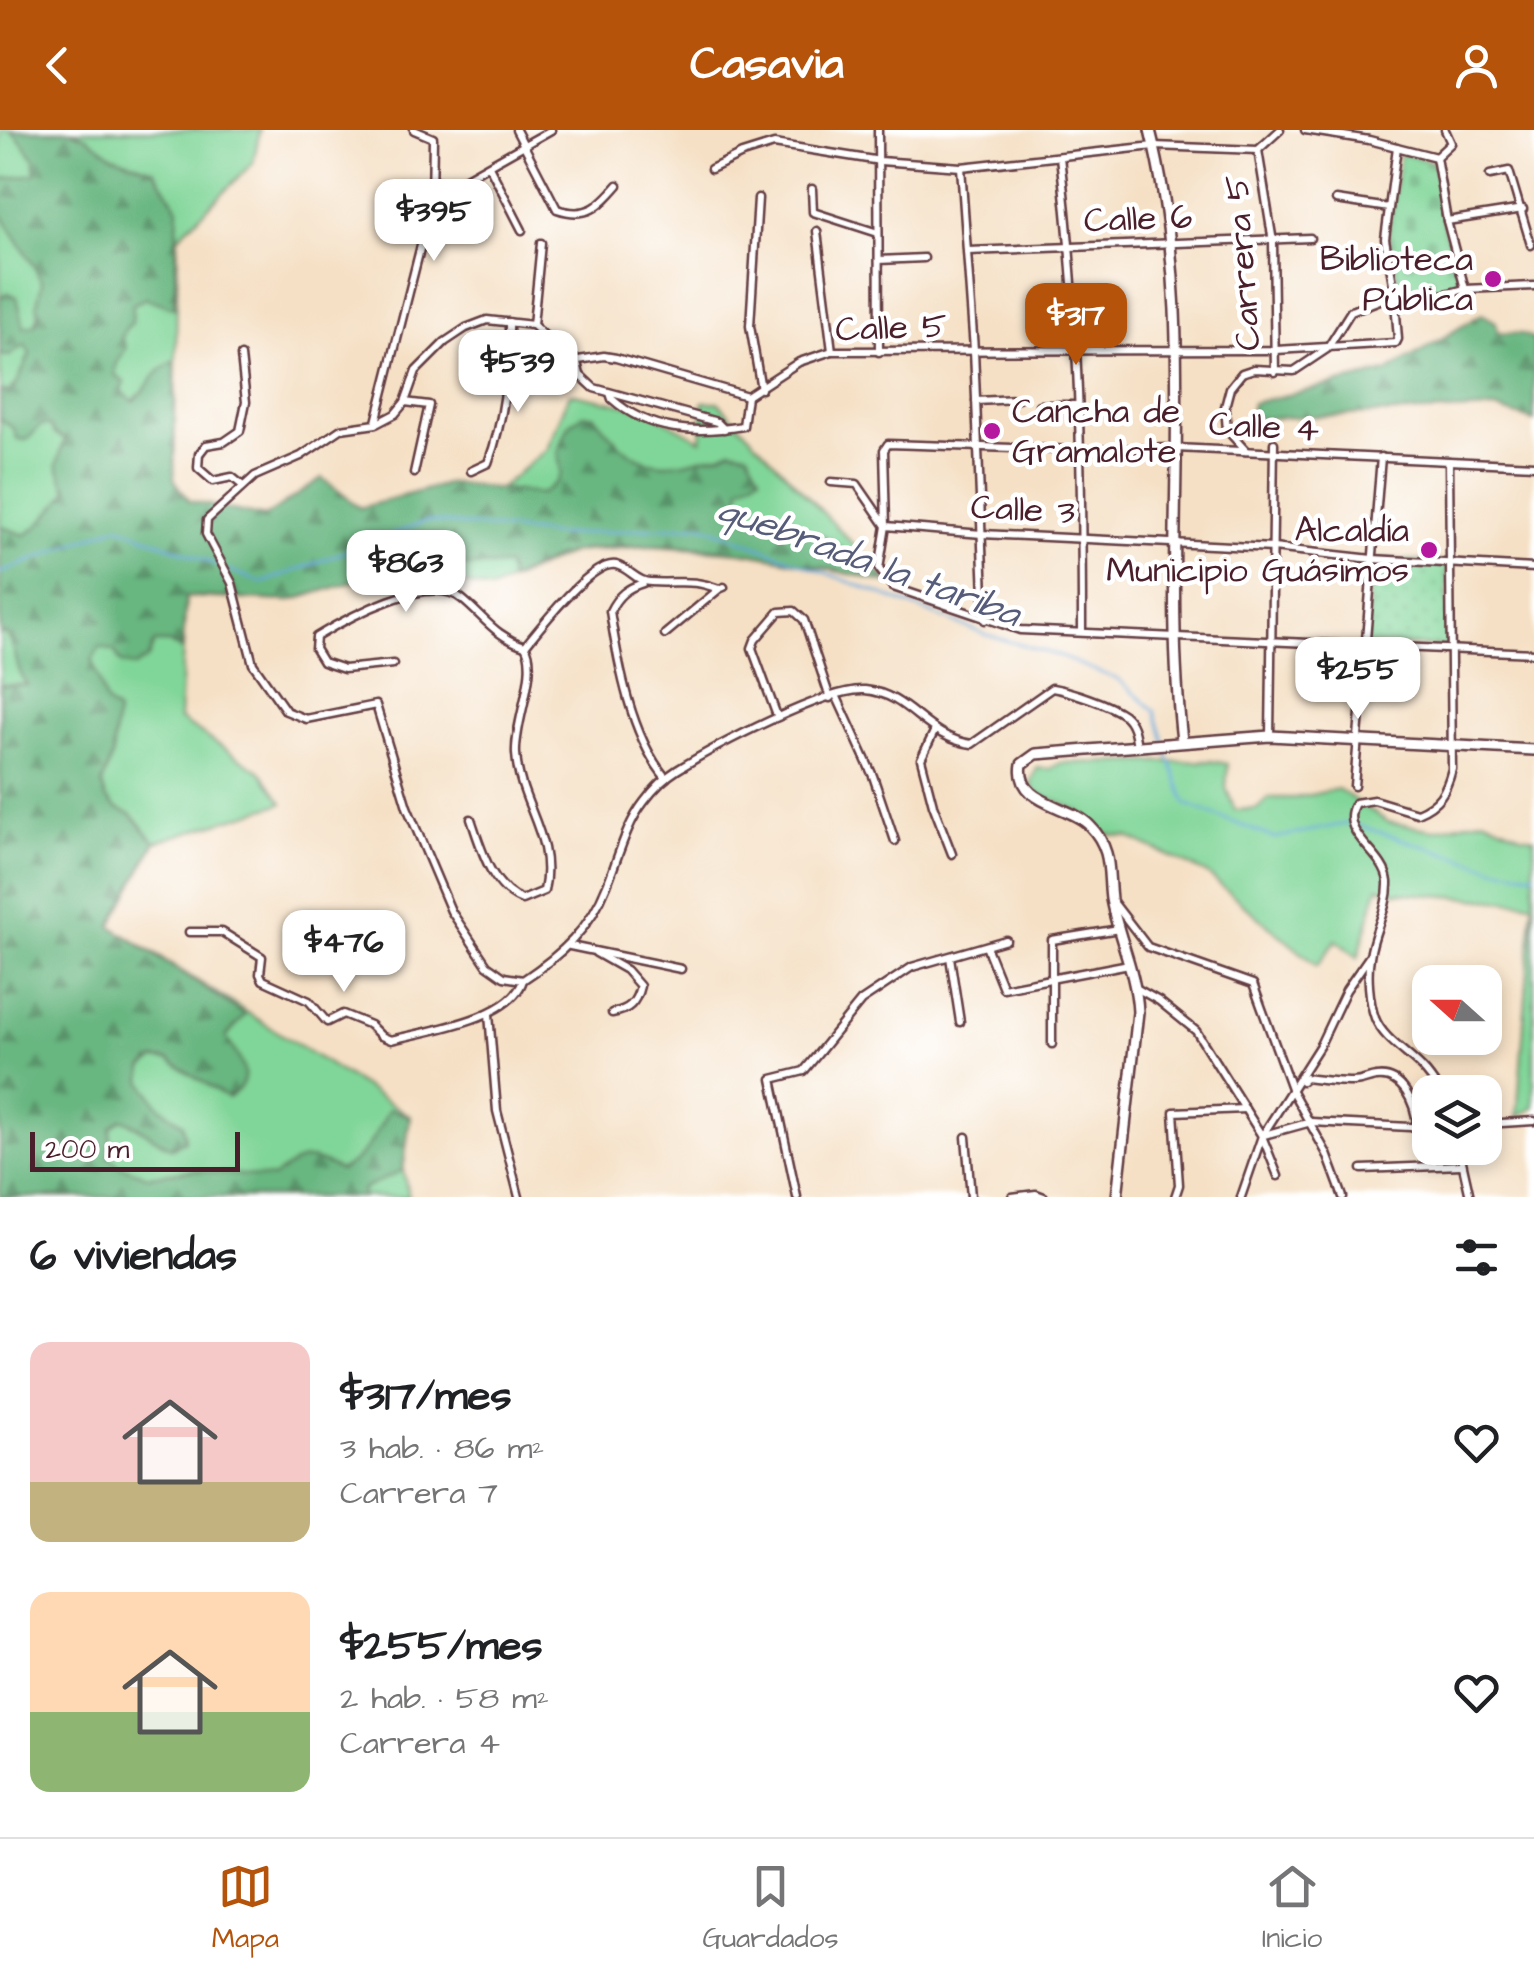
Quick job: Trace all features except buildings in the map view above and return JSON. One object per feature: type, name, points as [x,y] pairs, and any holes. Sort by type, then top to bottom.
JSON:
[{"type":"main road","points":[[1150,130],[1171,242],[1176,635],[1182,742]]},
{"type":"main road","points":[[1117,1197],[1138,1012],[1136,988],[1111,900],[1106,854],[1091,826],[1078,815],[1032,794],[1020,774],[1022,764],[1036,754],[1270,736],[1534,750]]},
{"type":"street","points":[[376,424],[432,202],[432,138],[414,130]]},
{"type":"street","points":[[516,130],[556,208],[573,214],[592,210],[618,184]]},
{"type":"street","points":[[464,180],[552,130]]},
{"type":"street","points":[[878,130],[878,352]]},
{"type":"street","points":[[711,170],[774,144],[880,161],[961,167],[1154,146],[1258,150],[1280,130]]},
{"type":"street","points":[[1305,130],[1436,157]]},
{"type":"street","points":[[1436,157],[1451,144],[1445,130]]},
{"type":"street","points":[[1397,147],[1385,240],[1396,307],[1465,289],[1534,286]]},
{"type":"street","name":"Carrera 5","points":[[1258,150],[1273,242],[1276,372]]},
{"type":"street","points":[[1060,157],[1077,350],[1082,632]]},
{"type":"street","points":[[1436,157],[1465,289]]},
{"type":"street","points":[[489,166],[522,230]]},
{"type":"street","points":[[961,167],[974,350],[985,620]]},
{"type":"street","points":[[1490,175],[1510,171],[1532,245]]},
{"type":"street","points":[[812,189],[812,212],[878,233]]},
{"type":"street","points":[[758,198],[750,326],[759,390]]},
{"type":"street","points":[[1336,200],[1389,208]]},
{"type":"street","points":[[1447,221],[1523,209]]},
{"type":"street","points":[[817,231],[832,352]]},
{"type":"street","name":"Calle 6","points":[[968,251],[1310,238]]},
{"type":"street","points":[[533,325],[540,243]]},
{"type":"street","points":[[878,260],[924,258]]},
{"type":"street","points":[[1247,452],[1227,430],[1224,408],[1230,388],[1242,373],[1294,371],[1328,348],[1351,311],[1385,298],[1394,289]]},
{"type":"street","name":"Calle 5","points":[[747,396],[800,362],[832,352],[1276,350],[1396,342],[1396,307]]},
{"type":"street","points":[[523,980],[504,977],[487,965],[451,912],[407,807],[376,705],[306,719],[286,711],[267,688],[247,644],[232,583],[206,534],[207,520],[255,476],[317,447],[341,429],[376,424],[395,414],[405,402],[416,371],[445,342],[486,320],[533,325],[564,356],[577,362],[596,357],[616,358],[747,396],[744,424],[697,431],[657,424],[627,411],[610,393]]},
{"type":"street","points":[[471,470],[488,463],[493,449],[502,402],[509,322]]},
{"type":"street","points":[[241,356],[246,402],[240,431],[224,442],[206,445],[199,454],[198,468],[213,481],[232,477],[244,486]]},
{"type":"street","points":[[577,362],[586,382],[610,393],[703,418],[721,424],[724,429]]},
{"type":"street","points":[[976,401],[1018,399]]},
{"type":"street","points":[[405,402],[429,405],[414,473]]},
{"type":"street","points":[[1038,405],[1078,406]]},
{"type":"street","name":"Calle 4","points":[[886,526],[884,450],[888,444],[1080,450],[1176,448],[1530,464]]},
{"type":"street","points":[[1270,736],[1274,444]]},
{"type":"street","points":[[1354,786],[1381,457]]},
{"type":"street","points":[[1241,1197],[1262,1136],[1336,1016],[1346,990],[1370,956],[1387,900],[1388,878],[1351,821],[1355,802],[1374,800],[1418,814],[1436,805],[1448,787],[1452,769],[1449,460]]},
{"type":"street","points":[[831,482],[857,484],[886,526],[879,569],[892,587],[1020,630],[1534,652]]},
{"type":"street","name":"Calle 3","points":[[886,526],[1272,548],[1534,568]]},
{"type":"street","points":[[524,646],[579,585],[603,567],[616,565],[645,582]]},
{"type":"street","points":[[665,634],[722,588],[696,580],[645,582],[629,587],[610,611],[637,728],[651,760],[666,778]]},
{"type":"street","points":[[394,664],[344,669],[323,662],[314,649],[316,637],[408,594],[443,589],[458,595],[492,629],[529,651],[516,757],[546,846],[548,875],[544,891],[522,900],[501,886],[482,852],[471,819]]},
{"type":"street","points":[[777,716],[752,648],[779,612],[794,611],[804,620],[833,697],[873,776],[895,841]]},
{"type":"street","points":[[189,932],[222,932],[262,957],[260,974],[264,980],[308,1001],[327,1022],[343,1014],[392,1040],[490,1014],[520,989],[523,980],[570,946],[588,924],[641,805],[666,778],[777,716],[861,690],[886,695],[951,742],[972,744],[1052,688],[1066,690],[1126,716],[1134,729],[1137,747]]},
{"type":"street","points":[[934,732],[921,758],[933,806],[952,854]]},
{"type":"street","points":[[1111,900],[1148,948],[1253,984],[1292,1090],[1327,1154],[1343,1197]]},
{"type":"street","points":[[1052,1044],[1052,940],[1119,929]]},
{"type":"street","points":[[797,1197],[772,1079],[804,1071],[861,1001],[912,967],[1006,940]]},
{"type":"street","points":[[570,946],[681,969]]},
{"type":"street","points":[[986,946],[1003,988],[1130,964]]},
{"type":"street","points":[[590,950],[617,963],[640,986],[632,1005],[612,1013]]},
{"type":"street","points":[[1370,956],[1375,1018],[1387,1037],[1428,1075]]},
{"type":"street","points":[[950,957],[960,1022]]},
{"type":"street","points":[[1136,988],[1159,1000],[1196,1031],[1262,1136],[1278,1176]]},
{"type":"street","points":[[490,1014],[497,1111],[518,1197]]},
{"type":"street","points":[[1292,1090],[1305,1078],[1359,1082],[1378,1076],[1406,1091],[1412,1102]]},
{"type":"street","points":[[1175,1197],[1179,1185],[1174,1112],[1245,1109]]},
{"type":"street","points":[[1502,1123],[1534,1121]]},
{"type":"street","points":[[1262,1136],[1311,1122],[1412,1126]]},
{"type":"street","points":[[966,1137],[971,1197]]},
{"type":"street","points":[[1362,1170],[1461,1165],[1470,1197]]},
{"type":"street","points":[[1012,1197],[1044,1197]]},
{"type":"green space","points":[[0,130],[260,130],[253,163],[178,237],[174,479],[189,501],[265,517],[322,478],[360,508],[450,483],[498,490],[547,449],[570,393],[645,409],[701,440],[703,402],[718,402],[890,583],[758,553],[651,546],[572,552],[491,590],[398,568],[290,601],[186,597],[179,719],[261,772],[283,803],[156,842],[111,926],[410,1116],[403,1170],[409,1197],[0,1197]]},
{"type":"green space","points":[[10,130],[71,130],[87,137],[113,156],[154,170],[178,208],[174,308],[146,298],[133,304],[132,323],[123,334],[126,348],[115,375],[124,382],[122,392],[133,401],[160,370],[175,361],[174,479],[189,501],[265,517],[322,478],[360,508],[450,483],[541,494],[557,482],[561,473],[558,453],[569,425],[584,414],[594,416],[628,452],[652,463],[682,462],[731,449],[748,452],[760,475],[741,487],[738,510],[824,536],[890,583],[773,558],[694,547],[614,546],[574,552],[510,580],[507,566],[456,566],[413,553],[398,568],[290,601],[186,596],[182,650],[169,643],[154,643],[148,658],[135,667],[121,663],[114,651],[100,647],[92,661],[106,703],[117,712],[112,756],[102,784],[106,798],[116,808],[131,814],[155,842],[111,926],[245,1015],[226,1037],[244,1069],[237,1091],[228,1098],[169,1060],[155,1059],[143,1068],[142,1081],[159,1106],[183,1124],[185,1140],[172,1148],[121,1119],[111,1128],[109,1157],[120,1166],[148,1176],[194,1170],[272,1178],[304,1159],[340,1170],[364,1151],[389,1109],[410,1116],[403,1170],[362,1190],[363,1197],[0,1197],[0,685],[27,685],[10,640],[6,633],[0,634],[0,526],[25,535],[68,492],[57,465],[65,439],[50,426],[41,425],[27,440],[17,439],[14,429],[0,418],[0,391],[9,392],[16,385],[30,354],[25,345],[9,356],[0,355],[0,297],[8,293],[17,297],[24,327],[35,325],[42,283],[0,213],[0,179],[35,174],[35,159]]},
{"type":"green space","points":[[1400,153],[1434,162],[1444,228],[1462,285],[1403,300],[1388,238]]},
{"type":"green space","points":[[1482,314],[1496,322],[1498,333],[1534,339],[1534,421],[1497,409],[1249,419],[1252,403],[1387,372]]},
{"type":"green space","points":[[1372,559],[1447,562],[1449,647],[1366,644]]},
{"type":"green space","points":[[1061,763],[1228,764],[1226,788],[1235,810],[1257,809],[1269,798],[1295,798],[1338,789],[1388,822],[1434,830],[1484,818],[1534,837],[1534,1108],[1517,1117],[1533,903],[1394,892],[1378,887],[1358,958],[1336,940],[1317,966],[1206,873],[1128,837],[1104,834],[1081,812],[1035,792],[1031,783],[1037,768],[1050,769]]},
{"type":"waterway","name":"quebrada la tariba","points":[[229,570],[262,583],[427,521],[559,535],[702,525],[987,635],[1056,655],[1119,680],[1155,711],[1164,741]]},
{"type":"waterway","name":"quebrada la tariba","points":[[0,573],[118,526],[222,567]]},
{"type":"waterway","name":"quebrada la tariba","points":[[1166,749],[1186,804],[1274,838],[1350,823],[1494,868],[1534,874]]},
{"type":"place","name":"Biblioteca Pública","points":[[1493,279]]},
{"type":"place","name":"Cancha de Gramalote","points":[[992,431]]},
{"type":"place","name":"Alcaldía Municipio Guásimos","points":[[1429,550]]}]
